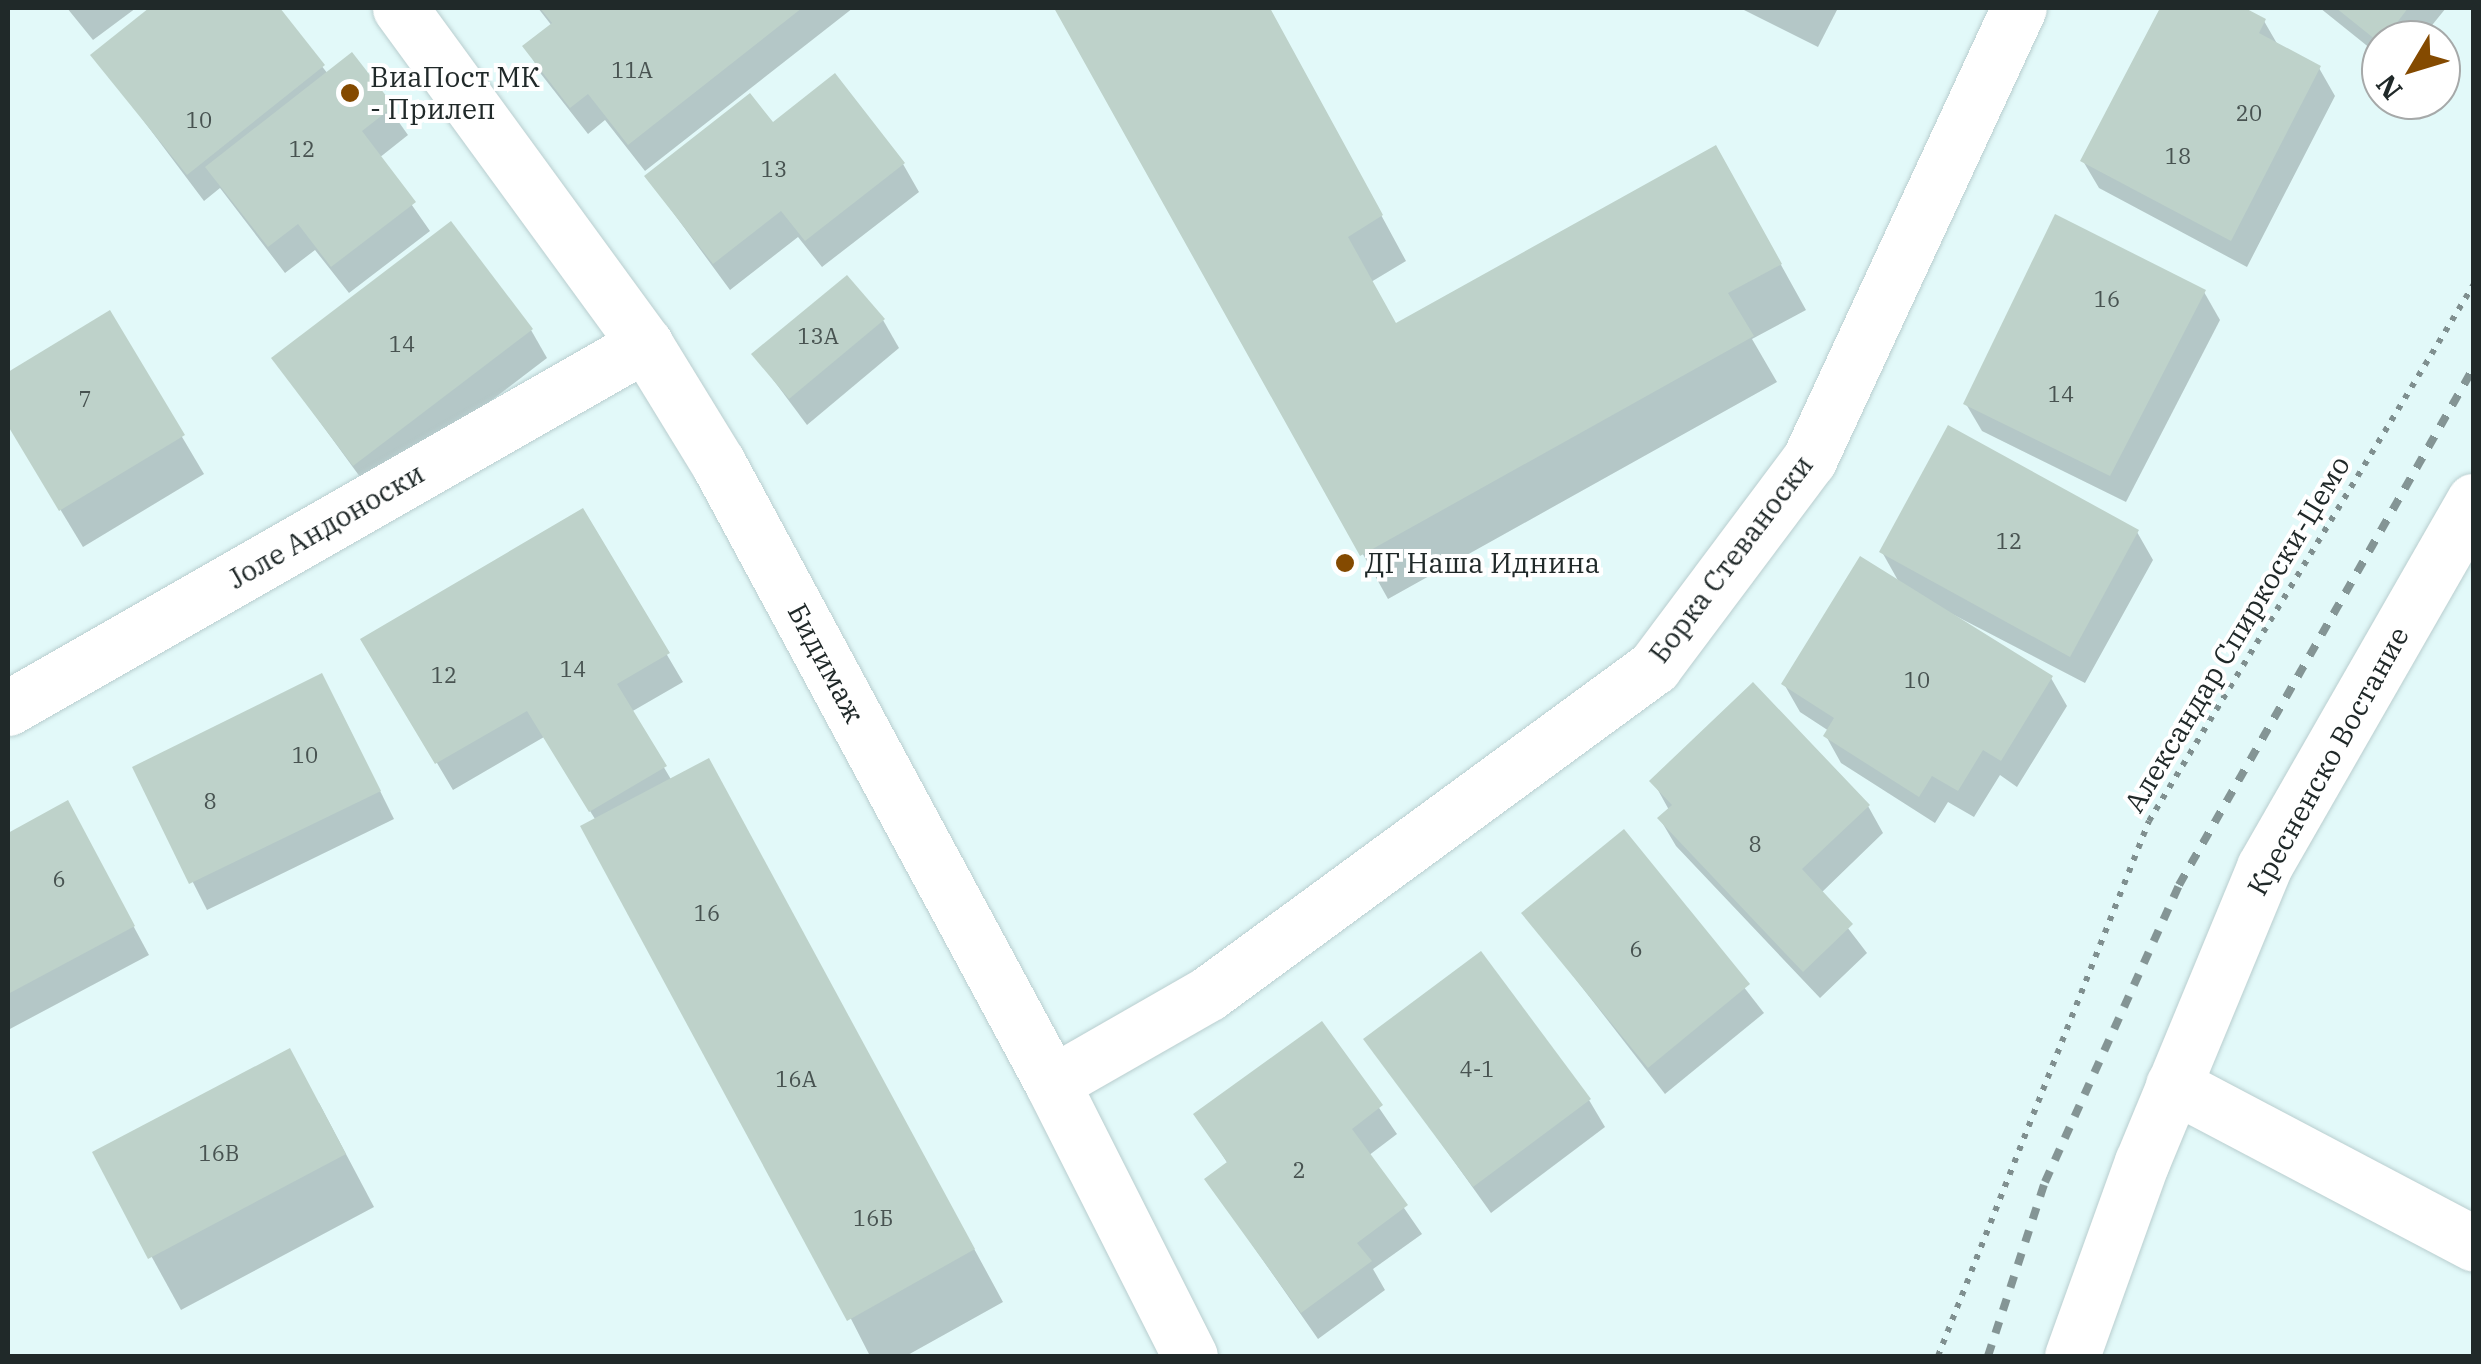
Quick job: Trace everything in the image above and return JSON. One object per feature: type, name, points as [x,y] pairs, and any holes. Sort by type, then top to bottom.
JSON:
[{"type":"street","name":"Бидимаж","points":[[400,8],[645,344],[718,463],[1052,1083],[1190,1356]]},
{"type":"street","name":"Борка Стеваноски","points":[[1052,1083],[1209,993],[1654,667],[1809,460],[2018,8]]},
{"type":"street","name":"Јоле Андоноски","points":[[8,708],[645,344]]},
{"type":"street","name":"Кресненско Востание","points":[[2072,1356],[2174,1084],[2264,867],[2474,500]]},
{"type":"street","points":[[2174,1084],[2474,1244]]},
{"type":"path","name":"Александар Спиркоски-Џемо","points":[[1938,1356],[2149,821],[2474,284]]},
{"type":"building","points":[[149,8],[280,8],[325,65],[187,175],[90,55]]},
{"type":"building","points":[[540,8],[802,8],[628,145],[588,94],[570,108],[522,46],[552,23]]},
{"type":"building","points":[[1054,8],[1270,8],[1383,215],[1348,237],[1396,323],[1716,145],[1782,264],[1728,293],[1754,336],[1360,556]]},
{"type":"building","points":[[2160,8],[2245,8],[2266,19],[2259,33],[2321,66],[2231,241],[2080,161]]},
{"type":"building","points":[[2336,8],[2408,8],[2399,20],[2361,20],[2361,28]]},
{"type":"building","points":[[352,52],[394,106],[362,131],[416,202],[331,267],[298,224],[268,247],[205,167]]},
{"type":"building","points":[[835,73],[905,163],[805,241],[781,211],[713,264],[644,176],[750,93],[773,122]]},
{"type":"building","points":[[2055,214],[2206,290],[2110,476],[1963,404]]},
{"type":"building","points":[[451,221],[533,329],[353,466],[271,358]]},
{"type":"building","points":[[847,275],[885,319],[789,399],[751,354]]},
{"type":"building","points":[[110,310],[185,435],[59,511],[8,426],[8,372]]},
{"type":"building","points":[[1948,425],[2139,530],[2070,657],[1879,552]]},
{"type":"building","points":[[583,508],[670,653],[617,684],[667,766],[589,812],[527,711],[435,764],[360,639]]},
{"type":"building","points":[[1860,556],[2053,676],[2001,761],[1983,750],[1958,791],[1932,776],[1919,797],[1823,736],[1834,718],[1781,684]]},
{"type":"building","points":[[322,673],[381,791],[189,884],[132,767]]},
{"type":"building","points":[[1753,682],[1870,805],[1802,869],[1853,924],[1803,972],[1657,818],[1672,805],[1649,781]]},
{"type":"building","points":[[709,758],[975,1249],[847,1321],[580,826]]},
{"type":"building","points":[[68,800],[135,926],[8,994],[8,833]]},
{"type":"building","points":[[1624,829],[1750,984],[1648,1068],[1521,913]]},
{"type":"building","points":[[1481,951],[1591,1099],[1473,1187],[1363,1039]]},
{"type":"building","points":[[1322,1021],[1383,1105],[1352,1129],[1408,1205],[1357,1243],[1372,1261],[1301,1313],[1204,1179],[1227,1162],[1193,1114]]},
{"type":"building","points":[[290,1048],[346,1154],[148,1259],[92,1152]]},
{"type":"railway","points":[[1988,1356],[2045,1182],[2179,885],[2474,367]]},
{"type":"place","name":"ВиаПост МК - Прилеп","points":[[350,93]]},
{"type":"place","name":"ДГ Наша Иднина","points":[[1345,563]]}]
